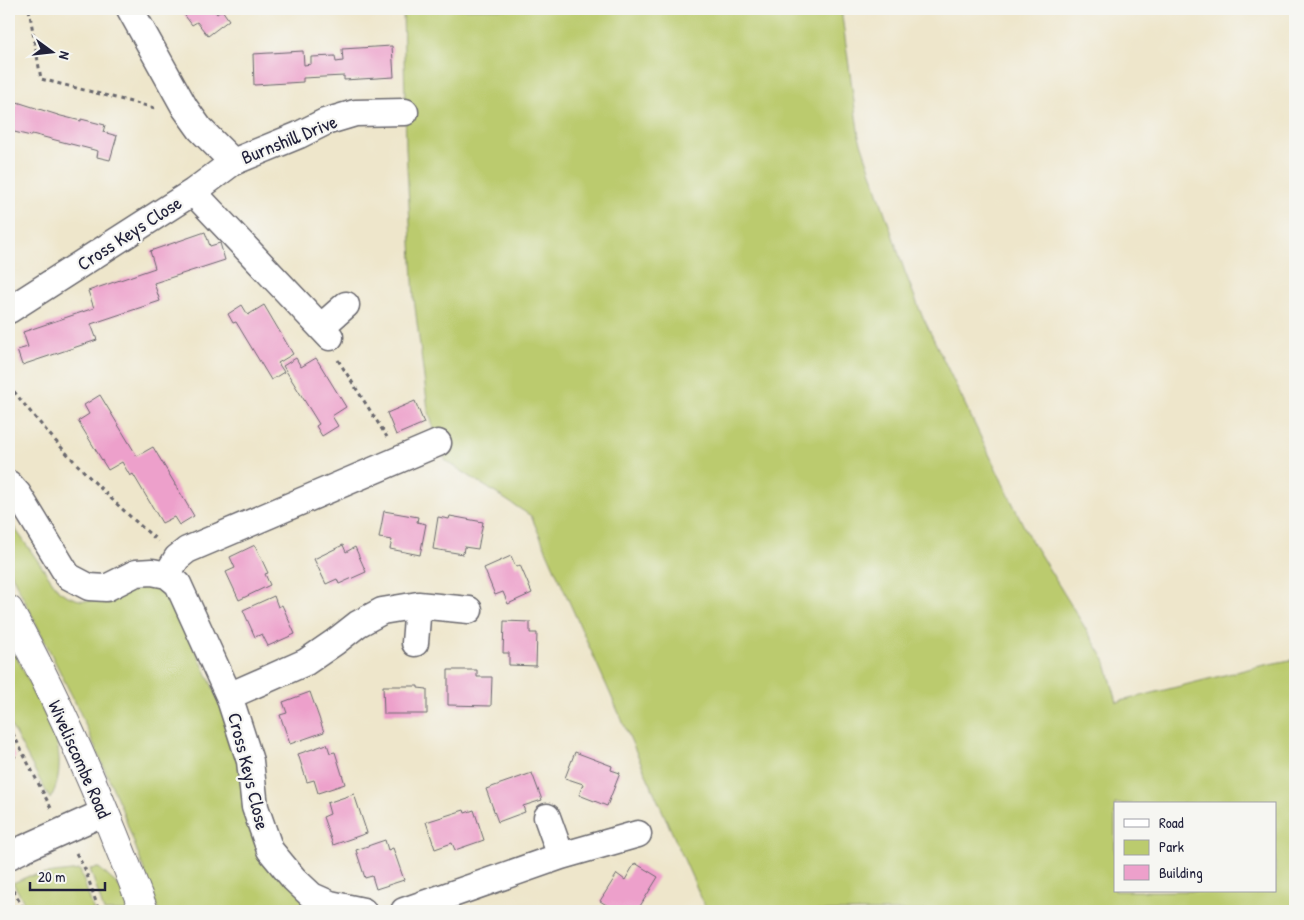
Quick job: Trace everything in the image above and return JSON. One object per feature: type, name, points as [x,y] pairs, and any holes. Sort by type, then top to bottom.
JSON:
[{"type":"main road","name":"Wiveliscombe Road","points":[[9,610],[52,694],[105,812],[144,911]]},
{"type":"street","name":"Burnshill Drive","points":[[130,9],[185,108],[200,129],[233,162]]},
{"type":"street","name":"Burnshill Drive","points":[[193,192],[233,162],[325,122],[355,113],[405,112]]},
{"type":"street","name":"Cross Keys Close","points":[[9,310],[193,192],[325,332]]},
{"type":"street","points":[[325,332],[346,305]]},
{"type":"street","points":[[9,484],[18,494],[68,576],[89,587],[106,588],[136,573],[152,572],[172,567],[187,550],[438,443]]},
{"type":"street","name":"Cross Keys Close","points":[[172,567],[229,696],[250,760],[255,808],[270,850],[294,879],[312,896],[330,904],[363,911]]},
{"type":"street","name":"Cross Keys Close","points":[[229,696],[306,662],[358,624],[382,611],[418,606],[468,610]]},
{"type":"street","points":[[414,643],[418,606]]},
{"type":"street","points":[[9,856],[105,812]]},
{"type":"street","points":[[547,817],[561,856]]},
{"type":"street","points":[[404,911],[561,856],[638,834]]},
{"type":"path","points":[[28,9],[41,79],[178,114],[185,108]]},
{"type":"path","points":[[325,332],[328,345],[400,459]]},
{"type":"path","points":[[9,385],[78,466],[124,511],[172,567]]},
{"type":"path","points":[[9,726],[85,869],[99,911]]},
{"type":"path","points":[[9,884],[24,911]]},
{"type":"green space","points":[[403,9],[841,9],[859,137],[921,313],[1028,535],[1105,660],[1117,702],[1295,659],[1295,911],[707,911],[531,516],[446,461],[438,443],[428,409],[414,299],[406,148]]},
{"type":"green space","points":[[9,520],[59,591],[68,596],[90,601],[141,583],[163,589],[170,594],[232,729],[241,764],[315,911],[159,911],[121,807],[78,708],[9,569]]},
{"type":"green space","points":[[9,641],[56,737],[59,768],[57,784],[50,799],[9,722]]},
{"type":"green space","points":[[99,868],[121,888],[131,911],[104,911],[90,869]]},
{"type":"green space","points":[[80,870],[94,911],[29,911],[13,883],[29,876]]},
{"type":"building","points":[[180,9],[217,9],[214,11],[217,14],[222,10],[229,20],[208,36],[197,22],[192,25]]},
{"type":"building","points":[[392,46],[394,77],[344,80],[344,76],[303,78],[303,82],[254,85],[253,54],[303,51],[304,65],[311,64],[311,57],[335,56],[336,62],[343,61],[342,49]]},
{"type":"building","points":[[17,102],[61,116],[105,125],[103,132],[117,136],[110,160],[97,157],[98,151],[32,134],[31,136],[10,131],[9,108],[15,110]]},
{"type":"building","points":[[205,232],[210,246],[220,243],[225,260],[154,283],[160,301],[91,324],[97,340],[22,365],[17,350],[28,347],[23,332],[94,308],[88,291],[155,268],[150,251]]},
{"type":"building","points":[[242,305],[248,315],[264,305],[293,354],[278,363],[284,372],[271,380],[236,322],[233,323],[228,314]]},
{"type":"building","points":[[296,358],[301,367],[316,358],[346,407],[332,416],[338,426],[322,436],[316,426],[319,424],[283,366]]},
{"type":"building","points":[[100,395],[137,456],[153,447],[194,516],[179,525],[174,517],[162,523],[133,474],[130,476],[122,462],[108,470],[78,421],[89,414],[84,405]]},
{"type":"building","points":[[415,401],[424,423],[396,435],[387,413]]},
{"type":"building","points":[[384,511],[418,517],[417,522],[426,524],[420,555],[390,549],[392,540],[379,538]]},
{"type":"building","points":[[450,516],[483,522],[478,549],[464,547],[463,554],[433,549],[438,517],[449,519]]},
{"type":"building","points":[[255,545],[268,573],[265,574],[270,585],[239,600],[226,572],[235,568],[230,557]]},
{"type":"building","points":[[343,545],[346,552],[355,547],[366,572],[339,584],[337,579],[326,584],[314,559]]},
{"type":"building","points":[[511,556],[516,567],[520,565],[532,593],[508,604],[503,592],[495,595],[484,568]]},
{"type":"building","points":[[274,596],[278,607],[282,605],[295,634],[268,646],[262,634],[255,637],[243,610]]},
{"type":"building","points":[[504,621],[530,622],[530,633],[537,633],[536,666],[509,665],[509,653],[503,653]]},
{"type":"building","points":[[448,670],[477,670],[477,677],[492,677],[491,706],[448,705]]},
{"type":"building","points":[[383,686],[418,686],[418,688],[427,689],[427,714],[384,714]]},
{"type":"building","points":[[310,692],[324,732],[290,744],[280,715],[287,713],[283,702]]},
{"type":"building","points":[[327,744],[330,753],[335,752],[345,784],[318,793],[314,780],[307,782],[298,754]]},
{"type":"building","points":[[9,746],[16,757],[9,761]]},
{"type":"building","points":[[575,752],[612,766],[611,770],[620,773],[607,806],[579,795],[583,784],[565,778]]},
{"type":"building","points":[[532,773],[542,800],[523,806],[525,812],[498,822],[486,789]]},
{"type":"building","points":[[354,794],[367,833],[333,845],[323,817],[330,814],[327,803]]},
{"type":"building","points":[[464,810],[465,813],[474,810],[484,840],[455,850],[452,843],[435,849],[426,822]]},
{"type":"building","points":[[385,840],[388,850],[393,848],[404,880],[376,889],[372,876],[365,878],[356,850]]},
{"type":"building","points":[[635,863],[658,877],[637,911],[634,909],[633,911],[616,911],[600,901],[617,874],[625,880]]},
{"type":"building","points":[[578,906],[580,911],[563,911]]}]
